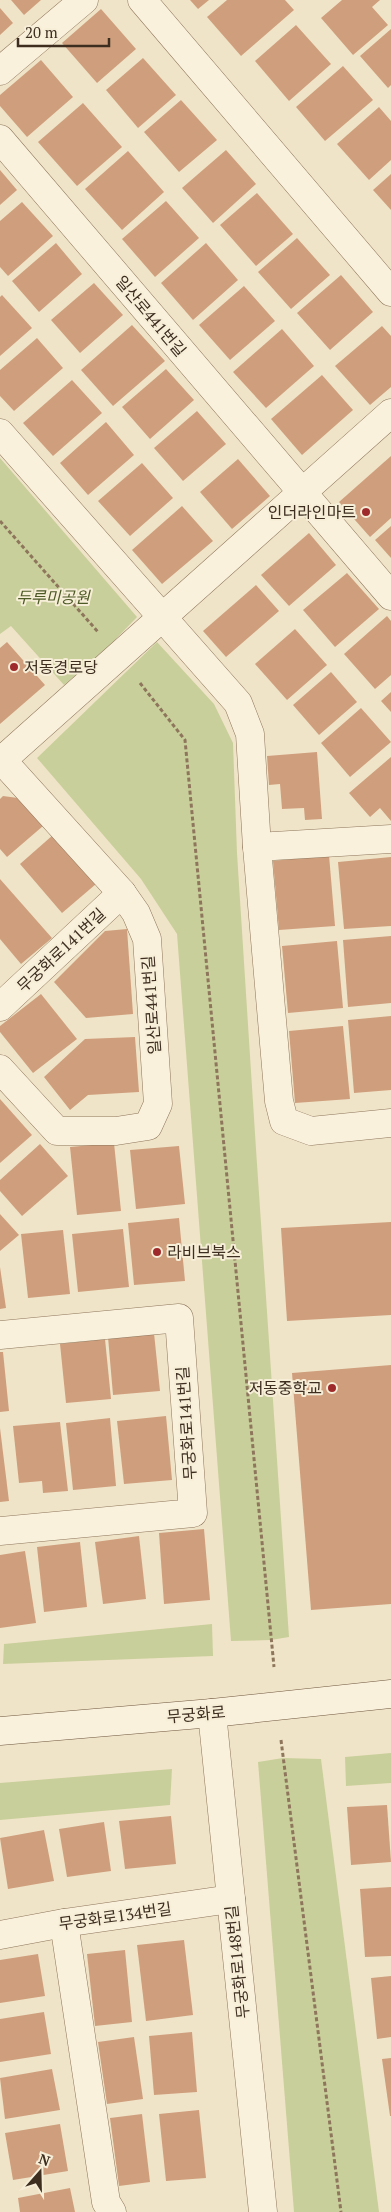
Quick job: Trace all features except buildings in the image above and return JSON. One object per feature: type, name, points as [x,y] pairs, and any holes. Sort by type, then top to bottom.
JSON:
[{"type":"street","points":[[0,71],[84,0]]},
{"type":"street","points":[[142,0],[391,292]]},
{"type":"street","name":"일산로441번길","points":[[0,139],[391,596]]},
{"type":"street","name":"일산로441번길","points":[[0,1069],[57,1131],[116,1131],[148,1126],[158,1104],[146,938],[136,913],[122,893],[1,760],[391,413]]},
{"type":"street","points":[[0,433],[161,618],[238,703],[250,734],[257,847],[279,1101],[284,1121],[311,1132],[391,1123]]},
{"type":"street","points":[[257,847],[391,839]]},
{"type":"street","name":"무궁화로141번길","points":[[0,1007],[122,893]]},
{"type":"street","name":"무궁화로141번길","points":[[0,1335],[179,1318],[193,1513],[0,1531]]},
{"type":"street","name":"무궁화로","points":[[0,1731],[212,1713],[391,1694]]},
{"type":"street","name":"무궁화로148번길","points":[[212,1713],[263,2212]]},
{"type":"street","name":"무궁화로134번길","points":[[0,1935],[64,1923],[231,1899]]},
{"type":"street","points":[[64,1923],[106,2202],[112,2212]]},
{"type":"path","points":[[0,521],[99,633]]},
{"type":"path","points":[[140,684],[185,740],[274,1668]]},
{"type":"path","points":[[281,1740],[341,2212]]},
{"type":"green space","name":"두루미공원","points":[[0,458],[137,617],[110,645],[64,685],[11,626],[0,634]]},
{"type":"green space","points":[[157,642],[214,704],[233,743],[237,853],[289,1637],[271,1640],[231,1641],[177,934],[141,879],[37,758]]},
{"type":"green space","points":[[212,1624],[213,1656],[3,1664],[4,1644]]},
{"type":"green space","points":[[391,1753],[391,1783],[346,1786],[345,1757]]},
{"type":"green space","points":[[283,1758],[321,1759],[379,2212],[294,2212],[258,1762]]},
{"type":"green space","points":[[172,1769],[170,1805],[0,1820],[0,1783]]},
{"type":"place","name":"인더라인마트","points":[[366,512]]},
{"type":"place","name":"저동경로당","points":[[14,667]]},
{"type":"place","name":"라비브북스","points":[[157,1252]]},
{"type":"place","name":"저동중학교","points":[[332,1388]]}]
